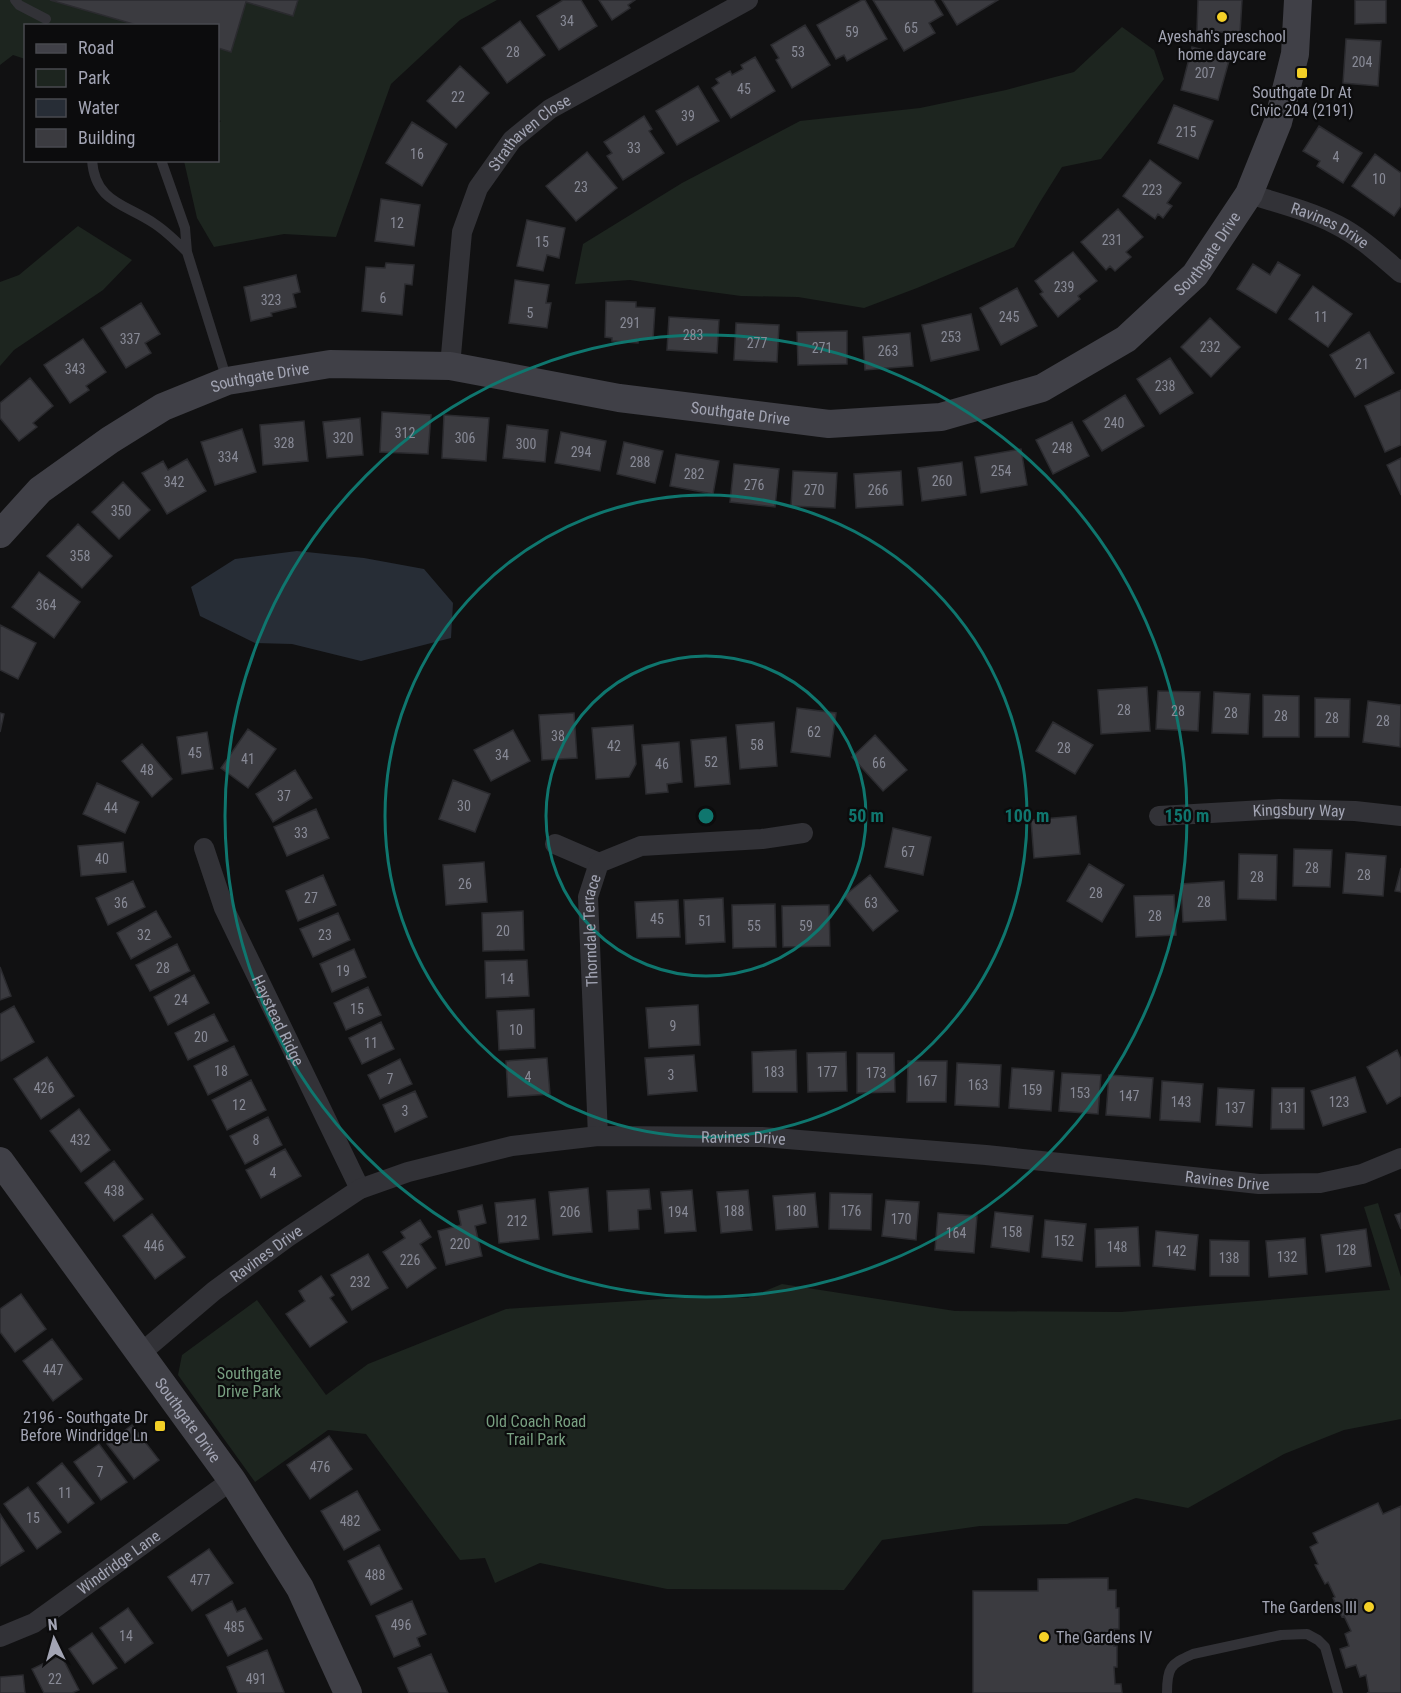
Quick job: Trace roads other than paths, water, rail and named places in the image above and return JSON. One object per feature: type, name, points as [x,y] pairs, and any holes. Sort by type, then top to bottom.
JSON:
[{"type":"street","name":"Strathaven Close","points":[[450,366],[462,232],[478,188],[512,140],[550,109],[748,0]]},
{"type":"street","name":"Southgate Drive","points":[[0,534],[40,490],[110,440],[163,407],[227,381],[330,363],[450,366],[619,398],[829,424],[941,417],[1042,388],[1126,339],[1195,275],[1249,194],[1278,122],[1295,54],[1298,0]]},
{"type":"street","name":"Ravines Drive","points":[[1249,194],[1307,212],[1338,226],[1376,251],[1401,273]]},
{"type":"street","name":"Kingsbury Way","points":[[1159,816],[1280,809],[1355,811],[1401,816]]},
{"type":"street","name":"Thorndale Terrace","points":[[598,1136],[588,897],[599,863],[641,846],[762,839],[803,833]]},
{"type":"street","points":[[555,844],[599,863]]},
{"type":"street","name":"Haystead Ridge","points":[[204,848],[224,908],[360,1189]]},
{"type":"street","name":"Ravines Drive","points":[[141,1353],[214,1291],[288,1237],[360,1189],[408,1172],[512,1146],[598,1136],[762,1137],[986,1155],[1259,1184],[1320,1183],[1362,1174],[1401,1158]]},
{"type":"street","name":"Southgate Drive","points":[[0,1161],[232,1480],[300,1588],[348,1693]]},
{"type":"street","name":"Windridge Lane","points":[[0,1637],[34,1623],[232,1480]]},
{"type":"lane","points":[[15,0],[19,5],[45,19]]},
{"type":"lane","points":[[92,162],[98,185],[108,196],[122,207],[170,234],[187,252]]},
{"type":"lane","points":[[161,162],[185,228],[187,252],[227,381]]},
{"type":"lane","points":[[1167,1693],[1167,1676],[1171,1667],[1193,1654],[1281,1635],[1307,1634],[1325,1647],[1338,1693]]},
{"type":"water","points":[[297,551],[364,558],[424,569],[453,603],[451,638],[361,661],[292,644],[255,643],[200,616],[191,587],[235,559]]},
{"type":"place","name":"Ayeshah's preschool home daycare","points":[[1222,17]]},
{"type":"place","name":"Southgate Dr At Civic 204 (2191)","points":[[1302,73]]},
{"type":"place","name":"2196 - Southgate Dr Before Windridge Ln","points":[[160,1426]]},
{"type":"place","name":"The Gardens III","points":[[1369,1607]]},
{"type":"place","name":"The Gardens IV","points":[[1044,1637]]},
{"type":"park label","name":"Southgate Drive Park","points":[[249,1382]]},
{"type":"park label","name":"Old Coach Road Trail Park","points":[[536,1430]]}]
